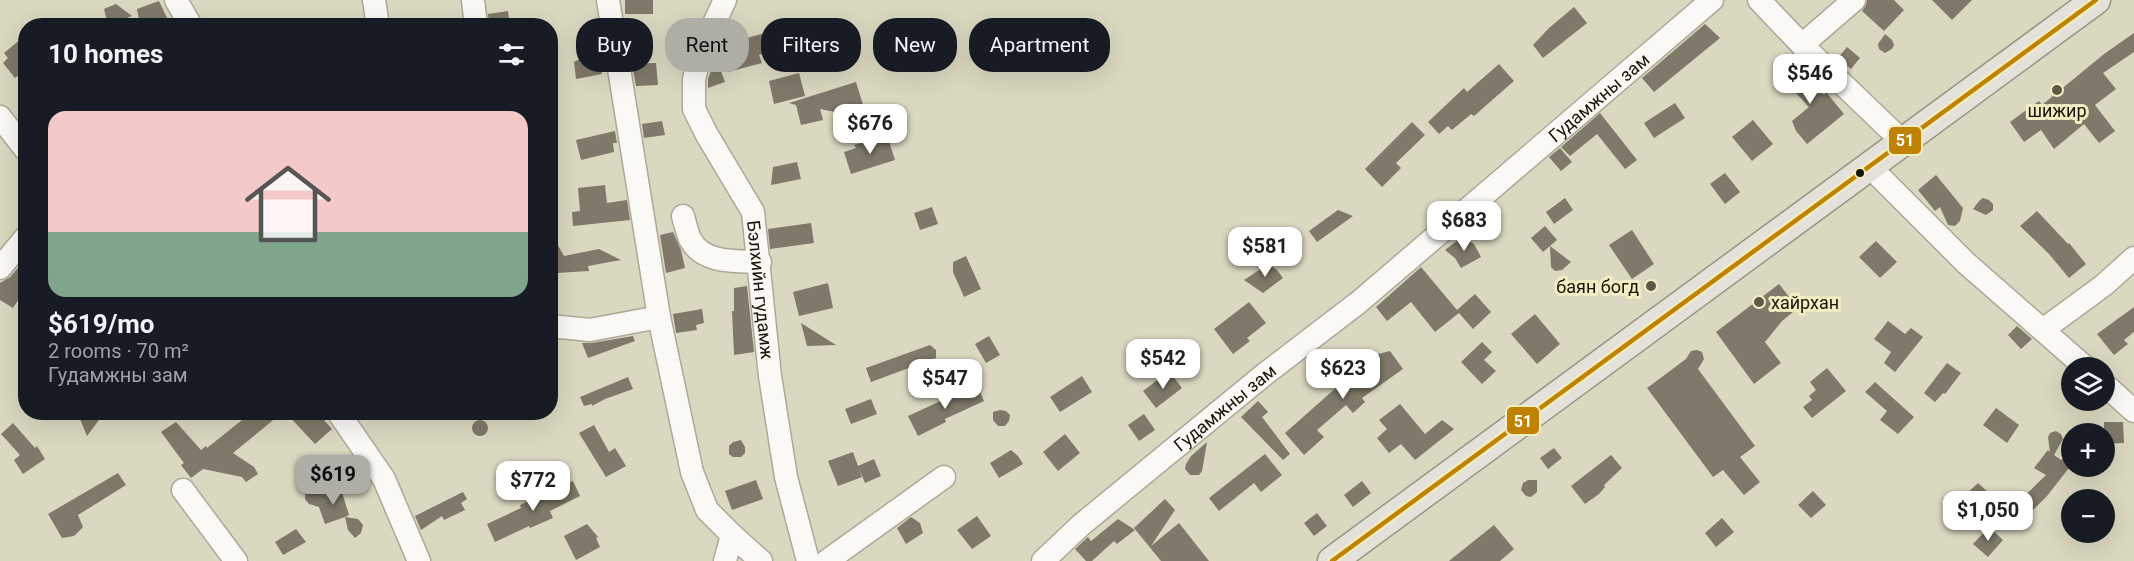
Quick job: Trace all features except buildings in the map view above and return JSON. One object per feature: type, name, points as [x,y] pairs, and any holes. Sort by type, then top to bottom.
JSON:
[{"type":"main road","points":[[1332,561],[2097,0]]},
{"type":"street","points":[[177,0],[187,18]]},
{"type":"street","points":[[374,0],[377,18]]},
{"type":"street","points":[[473,0],[475,18]]},
{"type":"street","points":[[608,0],[659,317],[692,472],[707,510],[732,536],[762,561]]},
{"type":"street","name":"Бэлхийн гудамж","points":[[725,0],[702,49],[694,79],[694,109],[753,212],[760,262],[770,376],[786,477],[808,561]]},
{"type":"street","name":"Гудамжны зам","points":[[1043,561],[1081,525],[1265,374],[1359,302],[1712,0]]},
{"type":"street","points":[[1759,0],[1802,45],[1903,142]]},
{"type":"street","points":[[1802,45],[1854,0]]},
{"type":"street","points":[[0,117],[18,140]]},
{"type":"street","points":[[1870,167],[1966,263],[2074,357]]},
{"type":"street","points":[[683,216],[691,239],[697,248],[707,255],[721,260],[760,262]]},
{"type":"street","points":[[0,268],[18,247]]},
{"type":"street","points":[[2044,329],[2103,285],[2134,258]]},
{"type":"street","points":[[558,327],[590,330],[659,317]]},
{"type":"street","points":[[2115,394],[2134,411]]},
{"type":"street","points":[[344,420],[384,478],[419,561]]},
{"type":"street","points":[[827,561],[944,477]]},
{"type":"street","points":[[183,490],[236,561]]},
{"type":"street","points":[[724,561],[732,536]]},
{"type":"transit line","name":"51","points":[[1332,561],[2096,0]]},
{"type":"place","name":"шижир","points":[[2057,90]]},
{"type":"place","name":"баян богд","points":[[1651,286]]},
{"type":"place","name":"хайрхан","points":[[1759,302]]}]
